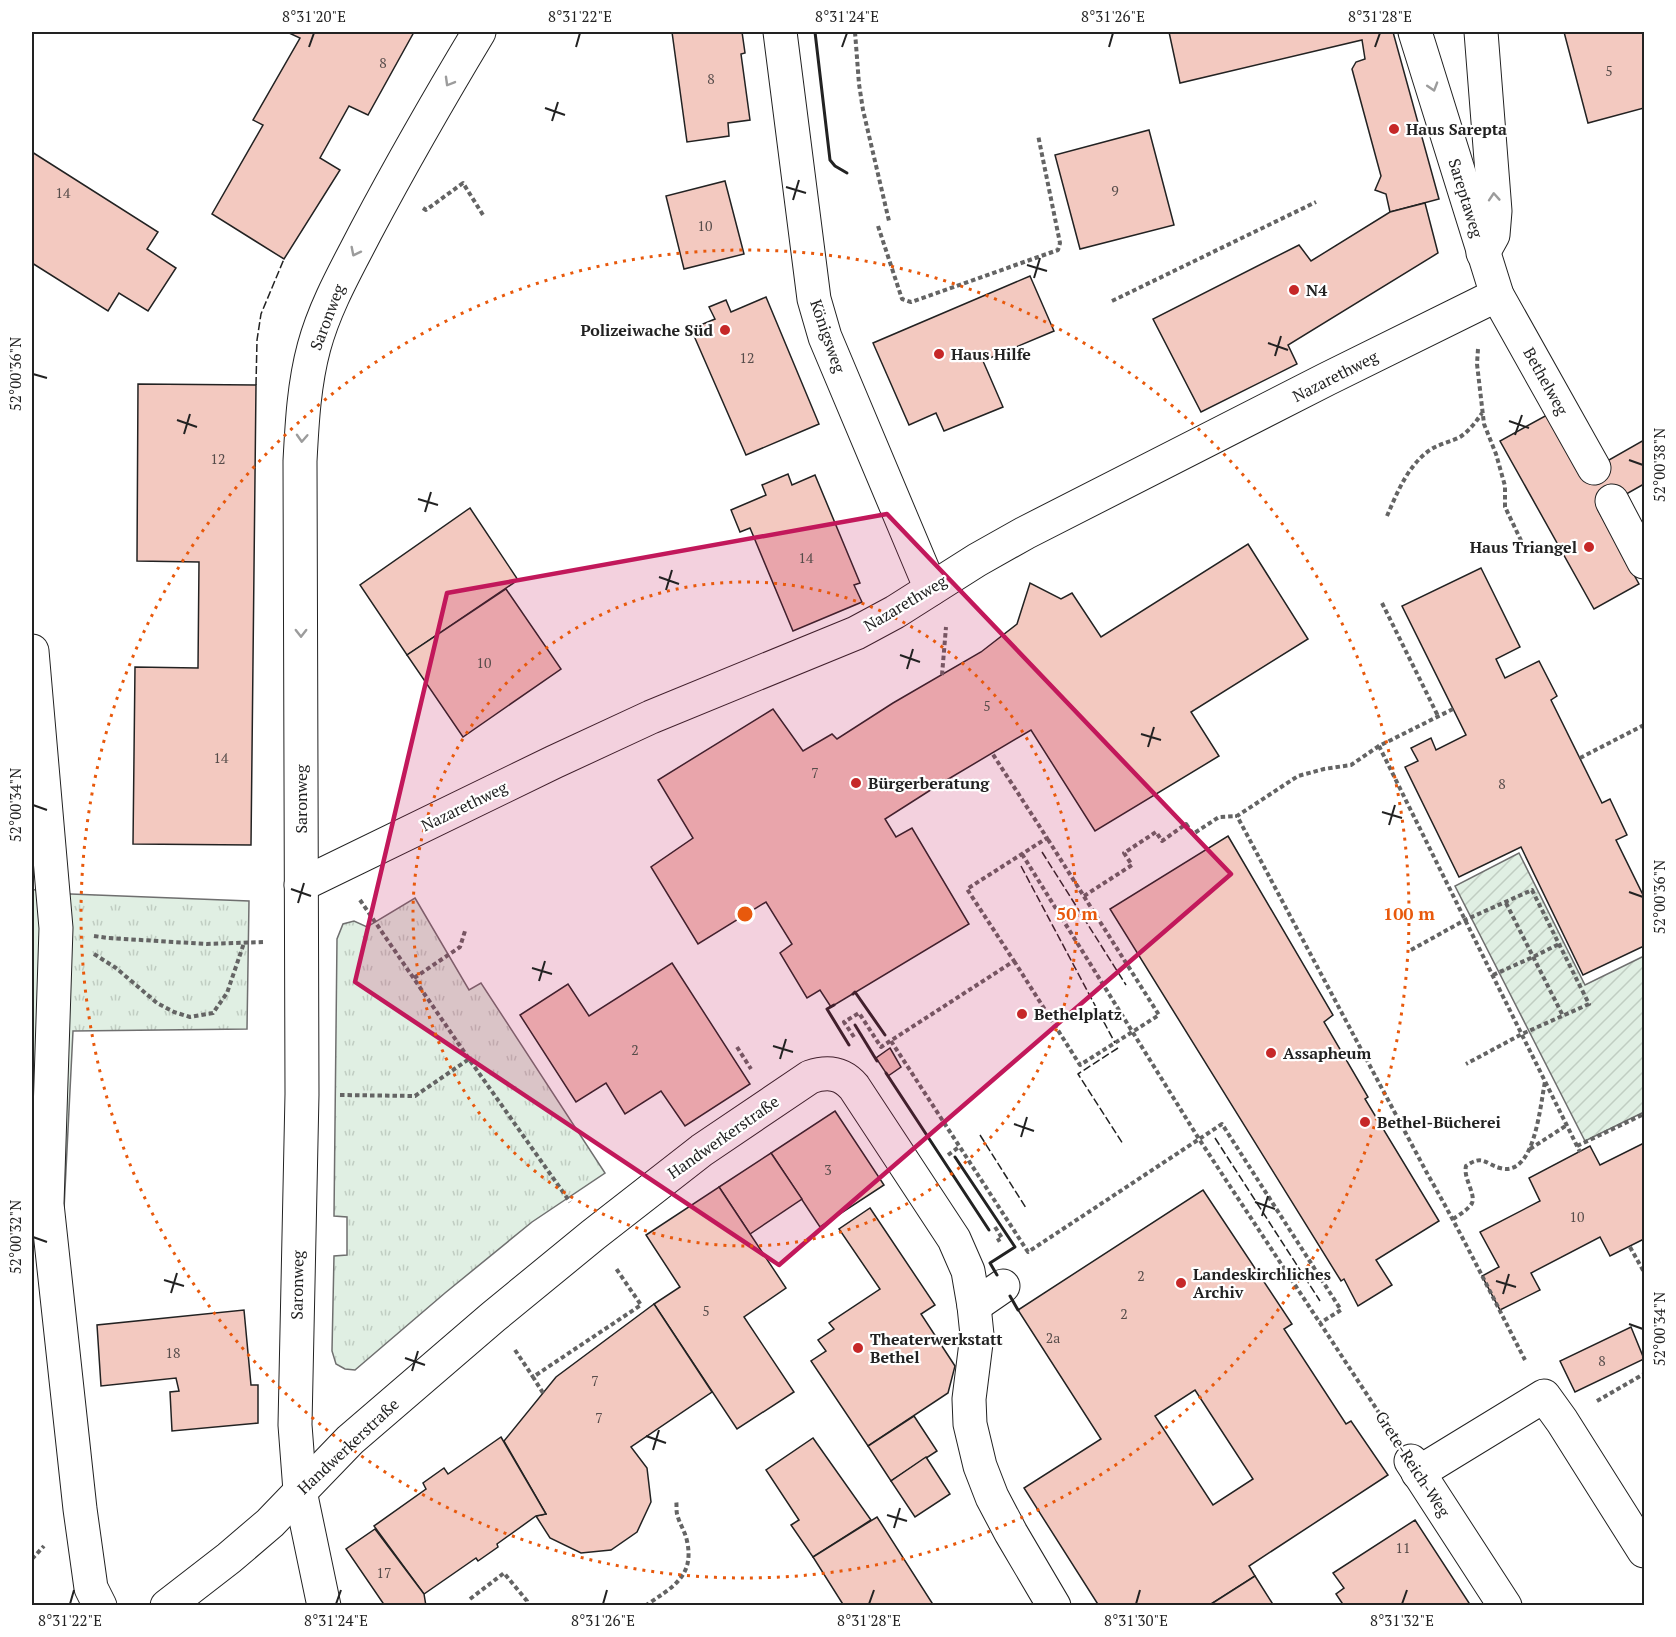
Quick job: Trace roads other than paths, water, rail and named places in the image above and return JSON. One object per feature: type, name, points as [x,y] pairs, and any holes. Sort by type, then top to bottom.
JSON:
[{"type":"street","name":"Saronweg","points":[[324,1605],[300,1491],[295,1425],[302,1094],[300,461],[303,417],[314,347],[335,293],[382,201],[479,32]]},
{"type":"street","name":"Königsweg","points":[[780,32],[813,299],[830,348],[931,589]]},
{"type":"street","name":"Sareptaweg","points":[[1415,32],[1483,253],[1489,299]]},
{"type":"street","points":[[1481,32],[1495,212],[1493,235],[1483,253]]},
{"type":"street","name":"Nazarethweg","points":[[301,885],[651,717],[856,633],[1025,533],[1489,299]]},
{"type":"street","name":"Bethelweg","points":[[1489,299],[1594,468]]},
{"type":"street","points":[[1612,501],[1644,562]]},
{"type":"street","points":[[32,651],[56,928],[47,1204],[80,1509],[91,1588],[100,1605]]},
{"type":"street","name":"Handwerkerstraße","points":[[167,1605],[262,1530],[350,1440],[493,1317],[593,1235],[702,1150],[810,1077],[820,1074],[837,1074],[854,1087],[954,1239],[968,1271],[974,1306],[977,1335],[969,1399],[970,1424],[980,1466],[992,1497],[1011,1533],[1054,1605]]},
{"type":"street","points":[[974,1306],[1004,1286]]},
{"type":"street","name":"Grete-Reich-Weg","points":[[1505,1605],[1415,1467],[1553,1409],[1644,1551]]},
{"type":"place","name":"Haus Sarepta","points":[[1394,129]]},
{"type":"place","name":"N4","points":[[1294,290]]},
{"type":"place","name":"Polizeiwache Süd","points":[[725,330]]},
{"type":"place","name":"Haus Hilfe","points":[[939,354]]},
{"type":"place","name":"Haus Triangel","points":[[1589,547]]},
{"type":"place","name":"Bürgerberatung","points":[[856,783]]},
{"type":"place","name":"Bethelplatz","points":[[1022,1014]]},
{"type":"place","name":"Assapheum","points":[[1271,1053]]},
{"type":"place","name":"Bethel-Bücherei","points":[[1365,1122]]},
{"type":"place","name":"Landeskirchliches Archiv","points":[[1181,1283]]},
{"type":"place","name":"Theaterwerkstatt Bethel","points":[[858,1348]]}]
